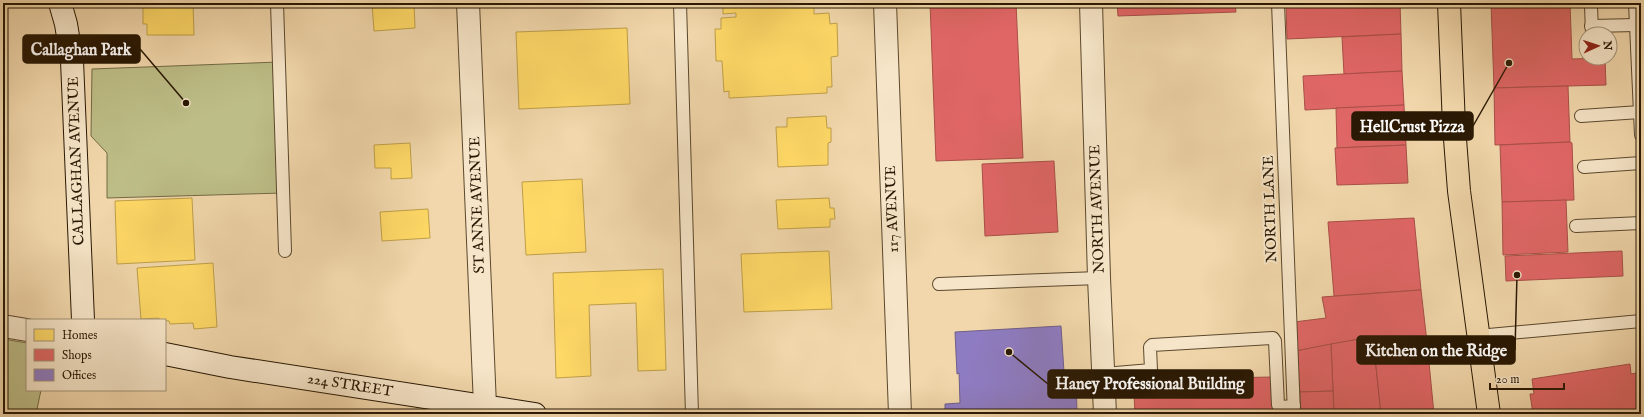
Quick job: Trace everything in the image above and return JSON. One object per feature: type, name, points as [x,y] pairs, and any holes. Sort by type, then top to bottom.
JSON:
[{"type":"main road","points":[[1449,3],[1454,126],[1459,191],[1489,414]]},
{"type":"street","name":"CALLAGHAN AVENUE","points":[[60,3],[66,24],[72,61],[83,319]]},
{"type":"street","name":"ST ANNE AVENUE","points":[[468,3],[485,406]]},
{"type":"street","name":"117 AVENUE","points":[[886,3],[900,414]]},
{"type":"street","name":"NORTH AVENUE","points":[[1091,3],[1099,278],[1105,414]]},
{"type":"street","points":[[3,326],[26,330]]},
{"type":"street","name":"224 STREET","points":[[166,354],[230,366],[535,414]]},
{"type":"lane","points":[[277,3],[285,251]]},
{"type":"lane","points":[[680,3],[692,414]]},
{"type":"lane","name":"NORTH LANE","points":[[1278,3],[1294,410]]},
{"type":"lane","points":[[1635,3],[1641,135]]},
{"type":"lane","points":[[1591,5],[1592,26]]},
{"type":"lane","points":[[1618,27],[1636,25]]},
{"type":"lane","points":[[1580,116],[1640,112]]},
{"type":"lane","points":[[1584,167],[1641,163]]},
{"type":"lane","points":[[1576,226],[1641,223]]},
{"type":"lane","points":[[939,284],[1099,278]]},
{"type":"lane","points":[[1478,336],[1641,321]]},
{"type":"lane","points":[[1104,374],[1151,370],[1150,347],[1152,345],[1272,338],[1275,341],[1278,405],[1294,410]]},
{"type":"green space","points":[[279,62],[283,193],[107,198],[107,153],[91,136],[92,69]]},
{"type":"green space","points":[[3,339],[26,343],[26,391],[41,391],[36,414],[3,414]]},
{"type":"building: Homes","points":[[143,3],[193,3],[194,35],[147,35],[147,24],[143,24]]},
{"type":"building: Homes","points":[[372,3],[414,3],[415,28],[374,31]]},
{"type":"building: Homes","points":[[723,3],[814,3],[814,14],[829,13],[830,24],[837,23],[838,56],[831,57],[832,87],[827,87],[827,93],[729,98],[729,91],[724,92],[722,61],[716,61],[715,29],[721,29],[721,18],[736,17],[736,13],[723,14]]},
{"type":"building: Homes","points":[[627,28],[630,104],[519,109],[516,32]]},
{"type":"building: Homes","points":[[826,116],[827,128],[831,128],[831,142],[828,143],[828,165],[778,167],[776,127],[787,127],[787,118]]},
{"type":"building: Homes","points":[[410,143],[412,178],[391,179],[391,168],[375,168],[374,145]]},
{"type":"building: Homes","points":[[582,179],[586,252],[526,255],[522,182]]},
{"type":"building: Homes","points":[[192,198],[195,260],[117,264],[115,201]]},
{"type":"building: Homes","points":[[829,198],[830,208],[834,208],[835,219],[830,219],[830,227],[778,229],[776,200]]},
{"type":"building: Homes","points":[[428,209],[430,238],[382,241],[380,212]]},
{"type":"building: Homes","points":[[829,251],[832,309],[744,312],[741,254]]},
{"type":"building: Homes","points":[[213,263],[217,327],[194,329],[193,323],[170,324],[166,319],[141,319],[137,268]]},
{"type":"building: Homes","points":[[663,269],[666,370],[638,371],[636,303],[589,305],[591,376],[556,378],[553,273]]},
{"type":"building: Shops","points":[[930,3],[1016,3],[1023,158],[936,161]]},
{"type":"building: Shops","points":[[1117,3],[1263,3],[1235,4],[1236,12],[1118,16]]},
{"type":"building: Shops","points":[[1286,3],[1400,3],[1401,34],[1287,39]]},
{"type":"building: Shops","points":[[1491,3],[1570,3],[1572,59],[1578,59],[1578,66],[1605,66],[1606,85],[1494,88]]},
{"type":"building: Shops","points":[[1401,34],[1402,71],[1344,74],[1342,37]]},
{"type":"building: Shops","points":[[1402,71],[1404,105],[1305,110],[1303,76]]},
{"type":"building: Shops","points":[[1568,86],[1570,142],[1495,145],[1494,88]]},
{"type":"building: Shops","points":[[1404,105],[1406,145],[1337,148],[1336,108]]},
{"type":"building: Shops","points":[[1572,143],[1574,200],[1502,202],[1500,145]]},
{"type":"building: Shops","points":[[1406,145],[1408,183],[1337,185],[1335,148]]},
{"type":"building: Shops","points":[[1054,161],[1058,232],[985,236],[982,164]]},
{"type":"building: Shops","points":[[1566,200],[1568,252],[1503,255],[1502,202]]},
{"type":"building: Shops","points":[[1414,218],[1421,290],[1334,296],[1328,222]]},
{"type":"building: Shops","points":[[1622,251],[1623,276],[1506,281],[1505,256]]},
{"type":"building: Shops","points":[[1421,290],[1427,342],[1366,347],[1365,338],[1296,351],[1294,322],[1326,318],[1322,297]]},
{"type":"building: Shops","points":[[1365,338],[1366,347],[1374,348],[1381,414],[1334,414],[1331,344]]},
{"type":"building: Shops","points":[[1427,342],[1434,414],[1381,414],[1374,348]]},
{"type":"building: Shops","points":[[1331,344],[1333,391],[1300,392],[1296,351]]},
{"type":"building: Shops","points":[[1630,364],[1631,374],[1637,373],[1641,400],[1641,414],[1533,414],[1530,394],[1534,394],[1532,379]]},
{"type":"building: Shops","points":[[1273,377],[1275,414],[1135,414],[1134,394],[1161,392],[1161,379]]},
{"type":"building: Shops","points":[[1333,391],[1334,414],[1301,414],[1300,392]]},
{"type":"building: Offices","points":[[1061,326],[1064,372],[1076,372],[1077,414],[945,414],[945,404],[960,403],[955,332]]},
{"type":"place","name":"HellCrust Pizza","points":[[1509,63]]},
{"type":"place","name":"Callaghan Park","points":[[186,103]]},
{"type":"place","name":"Kitchen on the Ridge","points":[[1517,275]]},
{"type":"place","name":"Haney Professional Building","points":[[1009,352]]}]
